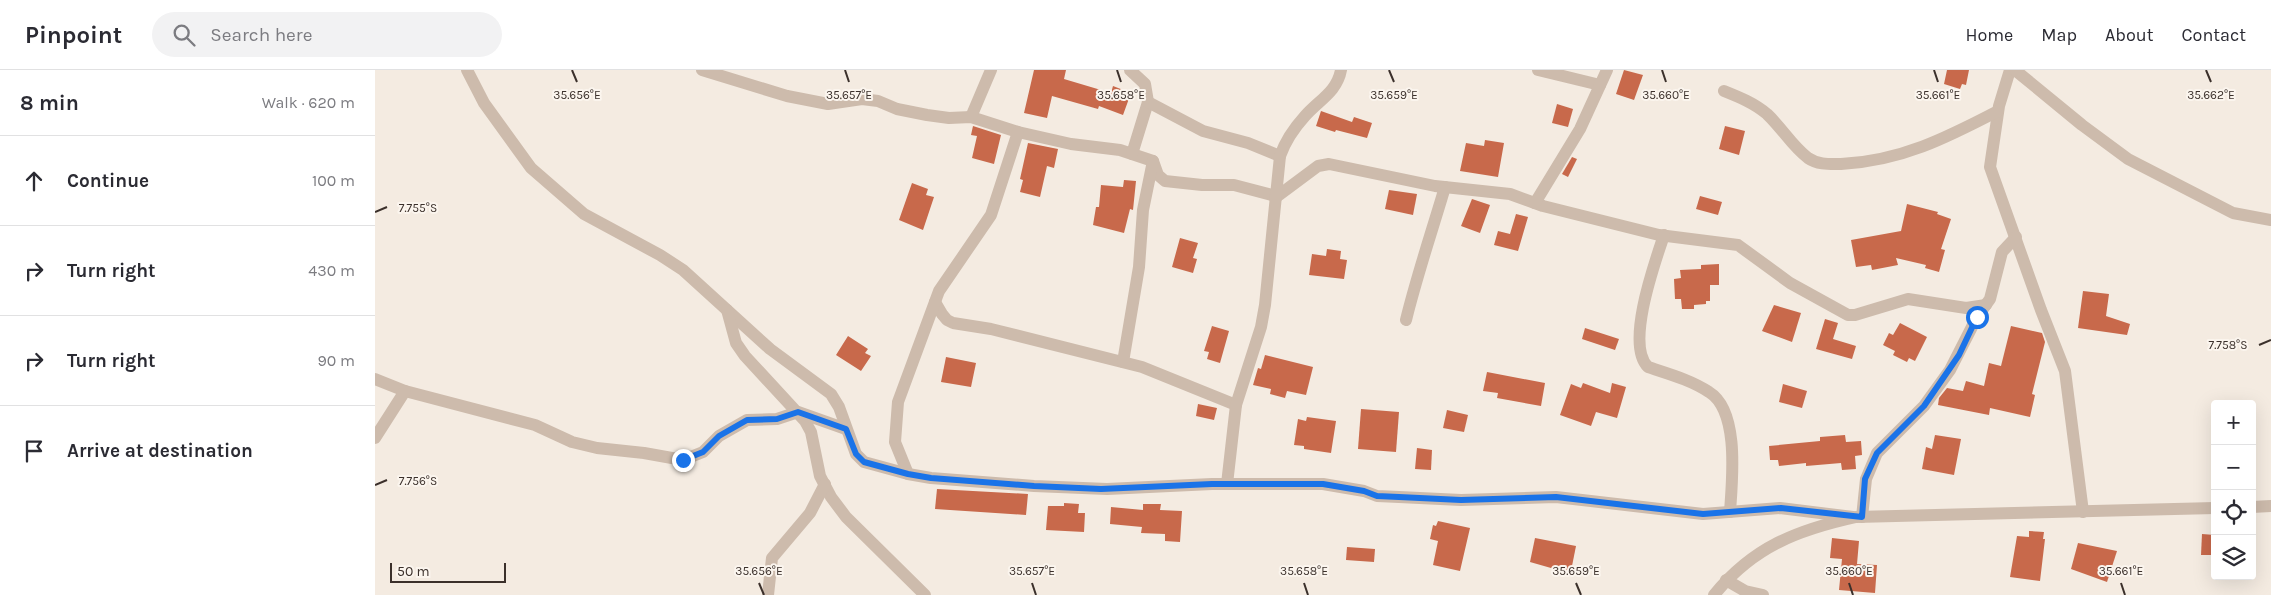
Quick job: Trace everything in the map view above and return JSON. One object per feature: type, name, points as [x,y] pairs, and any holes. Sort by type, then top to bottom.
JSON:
[{"type":"street","points":[[467,70],[484,103],[531,168],[584,214],[660,254],[683,270],[770,349],[831,394],[839,407],[859,459],[908,474],[1034,486],[1101,489],[1227,484],[1323,484],[1364,491],[1377,496],[1461,500],[1556,497],[1703,514],[1781,508],[1859,517],[2211,508]]},
{"type":"street","points":[[702,70],[760,89],[828,104],[862,99],[879,101],[897,109],[927,115],[949,118],[971,117],[1018,132],[1071,144],[1132,154],[1153,161]]},
{"type":"street","points":[[971,117],[991,70]]},
{"type":"street","points":[[1130,70],[1145,84],[1148,102],[1132,154]]},
{"type":"street","points":[[1227,484],[1235,405],[1264,312],[1280,156],[1284,144],[1305,115],[1336,85],[1341,70]]},
{"type":"street","points":[[1538,70],[1600,85]]},
{"type":"street","points":[[1535,203],[1580,129],[1607,70]]},
{"type":"street","points":[[2010,70],[1998,111],[1991,167],[2041,310],[2065,371],[2083,512]]},
{"type":"street","points":[[2015,70],[2082,126],[2128,160],[2233,213],[2271,220]]},
{"type":"street","points":[[1724,91],[1747,101],[1767,114],[1793,145],[1809,159],[1827,164],[1884,160],[1947,137],[1998,111]]},
{"type":"street","points":[[1148,102],[1203,131],[1248,143],[1280,156]]},
{"type":"street","points":[[908,474],[895,442],[896,411],[945,279],[991,215],[1018,132]]},
{"type":"street","points":[[1153,161],[1158,175],[1165,181],[1202,185],[1234,184],[1275,197]]},
{"type":"street","points":[[1123,362],[1139,267],[1143,210],[1153,161]]},
{"type":"street","points":[[1275,197],[1318,166],[1329,164],[1445,187],[1510,194],[1535,203],[1664,235],[1737,245],[1790,283],[1848,315],[1855,315],[1908,299],[1966,308],[1986,305]]},
{"type":"street","points":[[1406,320],[1414,286],[1445,187]]},
{"type":"street","points":[[1664,235],[1653,268],[1642,315],[1639,346],[1643,361],[1648,367],[1709,392],[1723,407],[1729,423],[1731,439],[1733,474],[1730,512]]},
{"type":"street","points":[[1859,517],[1865,479],[1877,453],[1924,406],[1959,355],[1971,329],[1993,291],[2002,252],[2016,237]]},
{"type":"street","points":[[935,302],[941,314],[953,323],[991,329],[1142,367],[1235,405]]},
{"type":"street","points":[[727,310],[737,343],[745,356],[798,412],[811,432],[820,476],[846,517],[925,595]]},
{"type":"street","points":[[375,379],[405,391],[535,425],[572,442],[597,448],[644,453],[683,460],[703,452],[719,436],[747,420],[777,419],[798,412],[846,429]]},
{"type":"street","points":[[375,438],[405,391]]},
{"type":"street","points":[[768,595],[772,558],[809,513],[825,484]]},
{"type":"street","points":[[2256,507],[2271,506]]},
{"type":"street","points":[[1714,595],[1737,568],[1762,550],[1823,524],[1859,517]]},
{"type":"street","points":[[1726,580],[1745,591],[1763,595]]},
{"type":"building","points":[[1034,70],[1066,70],[1064,79],[1111,93],[1113,86],[1131,93],[1123,115],[1099,106],[1098,109],[1052,96],[1047,118],[1024,113]]},
{"type":"building","points":[[1624,70],[1643,75],[1634,100],[1616,94]]},
{"type":"building","points":[[1947,70],[1969,70],[1966,85],[1962,84],[1960,89],[1944,84]]},
{"type":"building","points":[[1557,104],[1573,109],[1568,127],[1552,123]]},
{"type":"building","points":[[1321,111],[1352,122],[1354,117],[1372,123],[1367,138],[1316,126]]},
{"type":"building","points":[[973,126],[1001,135],[994,164],[972,158],[977,136],[971,135]]},
{"type":"building","points":[[1725,126],[1745,131],[1739,155],[1719,149]]},
{"type":"building","points":[[1485,140],[1504,143],[1498,177],[1460,171],[1466,143],[1484,146]]},
{"type":"building","points":[[1028,143],[1058,149],[1054,168],[1047,166],[1040,197],[1020,192],[1023,180],[1020,179]]},
{"type":"building","points":[[1572,157],[1577,159],[1568,177],[1562,174]]},
{"type":"building","points":[[1124,180],[1136,181],[1133,210],[1130,209],[1124,233],[1093,225],[1096,207],[1099,207],[1101,185],[1123,187]]},
{"type":"building","points":[[912,183],[928,189],[926,195],[934,197],[923,230],[899,220]]},
{"type":"building","points":[[1389,190],[1417,194],[1413,215],[1385,209]]},
{"type":"building","points":[[1700,196],[1722,202],[1718,215],[1696,209]]},
{"type":"building","points":[[1472,199],[1490,205],[1480,233],[1461,226]]},
{"type":"building","points":[[1907,204],[1938,212],[1937,214],[1951,219],[1941,249],[1945,250],[1939,272],[1925,268],[1926,265],[1896,258],[1898,265],[1872,270],[1871,265],[1856,267],[1851,240],[1901,231]]},
{"type":"building","points":[[1516,214],[1528,217],[1518,251],[1494,245],[1498,231],[1510,234]]},
{"type":"building","points":[[1180,238],[1198,243],[1193,258],[1197,259],[1193,273],[1172,267]]},
{"type":"building","points":[[1327,249],[1341,251],[1340,259],[1347,260],[1344,279],[1309,275],[1312,254],[1326,256]]},
{"type":"building","points":[[1719,264],[1719,285],[1710,285],[1710,301],[1706,301],[1706,304],[1694,305],[1694,309],[1682,309],[1681,299],[1675,299],[1674,279],[1681,278],[1680,270],[1701,269],[1701,265]]},
{"type":"building","points":[[2083,291],[2109,294],[2106,316],[2130,324],[2127,335],[2078,328]]},
{"type":"building","points":[[1774,305],[1801,313],[1792,342],[1762,331]]},
{"type":"building","points":[[1825,319],[1838,323],[1833,339],[1856,346],[1852,359],[1816,349]]},
{"type":"building","points":[[1900,323],[1927,337],[1915,361],[1909,358],[1907,362],[1893,355],[1895,351],[1883,345],[1889,333],[1893,335]]},
{"type":"building","points":[[1212,326],[1229,331],[1220,363],[1207,359],[1209,352],[1204,351]]},
{"type":"building","points":[[2011,326],[2042,333],[2045,342],[2032,394],[2035,395],[2030,417],[1990,408],[1989,415],[1938,405],[1939,398],[1947,388],[1963,391],[1966,381],[1984,386],[1989,363],[2001,366]]},
{"type":"building","points":[[1585,328],[1619,339],[1615,350],[1582,339]]},
{"type":"building","points":[[848,336],[868,349],[865,353],[871,356],[861,371],[836,355]]},
{"type":"building","points":[[1265,355],[1313,367],[1306,395],[1287,391],[1285,398],[1270,394],[1271,389],[1253,385],[1258,368],[1261,369]]},
{"type":"building","points":[[946,357],[976,363],[971,387],[941,382]]},
{"type":"building","points":[[1487,372],[1545,383],[1541,406],[1497,398],[1498,393],[1483,391]]},
{"type":"building","points":[[1583,383],[1610,393],[1612,383],[1626,387],[1617,418],[1596,412],[1591,426],[1560,415],[1571,384],[1581,388]]},
{"type":"building","points":[[1783,384],[1807,391],[1802,408],[1779,402]]},
{"type":"building","points":[[1198,404],[1217,408],[1214,420],[1196,416]]},
{"type":"building","points":[[1361,409],[1399,412],[1396,452],[1358,449]]},
{"type":"building","points":[[1447,410],[1468,415],[1464,432],[1443,428]]},
{"type":"building","points":[[1307,417],[1336,421],[1331,453],[1304,449],[1304,446],[1294,445],[1298,419],[1306,421]]},
{"type":"building","points":[[1845,435],[1846,442],[1861,441],[1862,455],[1855,456],[1856,469],[1842,470],[1841,463],[1806,466],[1806,463],[1779,466],[1778,460],[1770,460],[1769,446],[1820,441],[1820,437]]},
{"type":"building","points":[[1935,435],[1961,439],[1954,475],[1922,469],[1926,447],[1932,449]]},
{"type":"building","points":[[1417,448],[1432,450],[1431,470],[1415,469]]},
{"type":"building","points":[[937,489],[1028,494],[1026,515],[935,509]]},
{"type":"building","points":[[1064,503],[1079,504],[1078,513],[1085,513],[1084,532],[1046,530],[1048,506],[1064,506]]},
{"type":"building","points":[[1143,504],[1161,504],[1160,510],[1182,511],[1180,542],[1165,541],[1165,534],[1141,533],[1142,527],[1110,524],[1111,507],[1143,510]]},
{"type":"building","points":[[1438,521],[1470,528],[1460,571],[1433,565],[1438,541],[1430,539],[1433,525],[1436,526]]},
{"type":"building","points":[[2029,531],[2044,532],[2043,539],[2045,539],[2040,581],[2010,577],[2017,536],[2029,537]]},
{"type":"building","points":[[2202,534],[2211,535],[2211,555],[2201,555]]},
{"type":"building","points":[[1535,538],[1576,546],[1571,571],[1565,572],[1530,562]]},
{"type":"building","points":[[1832,538],[1859,541],[1857,564],[1877,565],[1875,593],[1839,590],[1842,559],[1830,558]]},
{"type":"building","points":[[2078,543],[2117,551],[2107,582],[2071,569]]},
{"type":"building","points":[[1347,547],[1375,549],[1374,562],[1346,560]]},
{"type":"route","points":[[683,460],[703,452],[719,436],[747,420],[777,419],[793,412],[798,412],[846,429],[856,454],[864,462],[931,478],[1101,489],[1212,484],[1303,483],[1323,484],[1364,491],[1377,496],[1461,500],[1505,497],[1556,497],[1703,514],[1781,508],[1862,517],[1865,479],[1877,453],[1924,406],[1959,355],[1962,345],[1977,317]]}]
